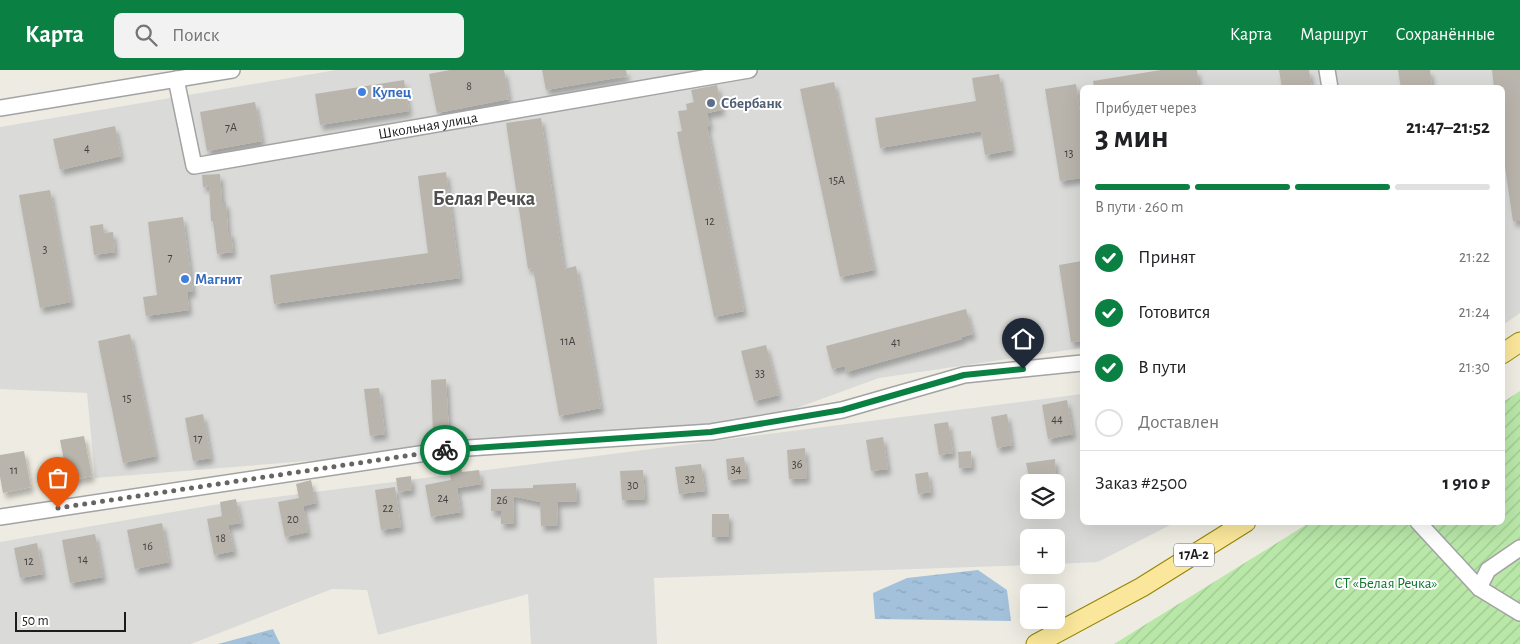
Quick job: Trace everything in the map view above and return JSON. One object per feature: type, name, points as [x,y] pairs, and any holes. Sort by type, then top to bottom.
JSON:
[{"type":"main road","points":[[1505,352],[1520,342]]},
{"type":"main road","name":"17А-2","points":[[1036,644],[1142,587],[1241,525]]},
{"type":"street","points":[[0,108],[232,70]]},
{"type":"street","name":"Школьная улица","points":[[176,79],[194,166],[749,70]]},
{"type":"street","points":[[1327,70],[1330,85]]},
{"type":"street","points":[[0,517],[453,449],[711,432],[842,410],[964,375],[1080,363]]},
{"type":"street","points":[[1421,525],[1479,588],[1520,613]]},
{"type":"street","points":[[1479,588],[1488,570],[1520,548]]},
{"type":"shaded area","points":[[336,70],[1520,70],[1520,313],[1505,324],[1505,85],[1080,85],[1080,348],[879,378],[748,426],[95,478],[87,393],[0,389],[0,127]]},
{"type":"shaded area","points":[[1080,394],[1080,525],[1170,525],[1098,562],[1065,564],[1065,529],[1020,529],[1020,565],[654,578],[657,644],[531,644],[528,594],[378,635],[367,590],[332,589],[191,644],[0,644],[0,542],[213,505]]},
{"type":"green space","name":"СТ «Белая Речка»","points":[[1520,391],[1520,644],[1114,644],[1306,525],[1505,525],[1505,401]]},
{"type":"water","points":[[978,570],[1007,590],[1011,621],[875,619],[873,593],[907,578]]},
{"type":"water","points":[[273,629],[280,644],[218,644]]},
{"type":"building","points":[[450,70],[504,70],[509,99],[437,113],[429,74]]},
{"type":"building","points":[[542,70],[626,70],[627,76],[546,90]]},
{"type":"building","points":[[1161,70],[1197,70],[1199,85],[1094,85],[1093,81]]},
{"type":"building","points":[[1279,70],[1309,70],[1312,85],[1282,85]]},
{"type":"building","points":[[1398,70],[1430,70],[1432,85],[1400,85]]},
{"type":"building","points":[[1492,70],[1520,70],[1520,221],[1513,221],[1505,167],[1505,85],[1494,85]]},
{"type":"building","points":[[999,74],[1012,150],[985,155],[981,131],[880,148],[875,118],[976,101],[972,78]]},
{"type":"building","points":[[404,80],[409,111],[320,125],[315,94]]},
{"type":"building","points":[[834,82],[874,270],[840,277],[800,89]]},
{"type":"building","points":[[1076,84],[1080,113],[1080,178],[1060,181],[1045,89]]},
{"type":"building","points":[[717,85],[722,110],[707,113],[710,125],[707,126],[744,311],[714,317],[677,132],[682,131],[678,111],[687,110],[686,104],[694,102],[691,90]]},
{"type":"building","points":[[255,102],[262,141],[207,151],[200,112]]},
{"type":"building","points":[[541,118],[564,269],[576,266],[601,408],[559,416],[533,268],[528,269],[506,123]]},
{"type":"building","points":[[115,126],[121,156],[60,170],[53,139]]},
{"type":"building","points":[[446,172],[460,278],[274,304],[270,275],[428,253],[418,176]]},
{"type":"building","points":[[220,174],[222,202],[226,202],[228,232],[231,232],[233,252],[217,254],[213,221],[211,221],[209,186],[203,187],[202,175]]},
{"type":"building","points":[[50,190],[71,302],[40,308],[19,195]]},
{"type":"building","points":[[183,217],[193,292],[187,292],[189,310],[146,316],[143,297],[157,295],[148,222]]},
{"type":"building","points":[[103,224],[104,233],[113,232],[115,252],[94,255],[90,226]]},
{"type":"building","points":[[1080,261],[1080,341],[1071,342],[1059,265]]},
{"type":"building","points":[[966,309],[973,334],[962,337],[962,339],[846,372],[845,366],[832,369],[826,346]]},
{"type":"building","points":[[130,334],[156,456],[123,463],[98,341]]},
{"type":"building","points":[[766,345],[779,395],[754,401],[741,351]]},
{"type":"building","points":[[446,379],[449,433],[433,434],[431,380]]},
{"type":"building","points":[[379,388],[385,434],[370,436],[364,389]]},
{"type":"building","points":[[1067,400],[1073,434],[1048,439],[1042,405]]},
{"type":"building","points":[[203,414],[211,458],[193,461],[185,418]]},
{"type":"building","points":[[1007,414],[1012,445],[997,448],[991,417]]},
{"type":"building","points":[[948,422],[953,453],[939,455],[934,424]]},
{"type":"building","points":[[84,436],[92,476],[68,481],[60,440]]},
{"type":"building","points":[[883,437],[888,469],[871,471],[866,440]]},
{"type":"building","points":[[805,448],[807,478],[789,479],[787,450]]},
{"type":"building","points":[[24,451],[31,487],[3,493],[0,477],[0,455]]},
{"type":"building","points":[[971,451],[972,467],[959,468],[958,452]]},
{"type":"building","points":[[744,457],[747,478],[728,480],[726,459]]},
{"type":"building","points":[[1055,459],[1056,473],[1028,474],[1026,463]]},
{"type":"building","points":[[701,464],[705,491],[679,494],[675,467]]},
{"type":"building","points":[[461,467],[462,472],[479,470],[481,484],[457,488],[461,512],[431,517],[425,485],[451,480],[449,468]]},
{"type":"building","points":[[643,470],[645,499],[622,500],[620,471]]},
{"type":"building","points":[[928,472],[931,492],[918,494],[915,474]]},
{"type":"building","points":[[411,476],[412,490],[398,492],[396,478]]},
{"type":"building","points":[[311,480],[316,503],[303,506],[308,532],[285,537],[278,502],[299,498],[296,484]]},
{"type":"building","points":[[576,483],[577,501],[557,502],[558,525],[541,526],[540,502],[513,496],[514,523],[501,524],[501,511],[491,511],[491,489],[533,488],[533,485]]},
{"type":"building","points":[[395,487],[401,527],[381,530],[375,490]]},
{"type":"building","points":[[236,499],[241,523],[228,525],[234,551],[214,555],[207,519],[222,516],[220,502]]},
{"type":"building","points":[[712,514],[729,514],[729,537],[712,537]]},
{"type":"building","points":[[162,523],[169,562],[135,569],[127,530]]},
{"type":"building","points":[[95,534],[103,577],[70,583],[62,540]]},
{"type":"building","points":[[37,543],[43,574],[20,578],[14,548]]},
{"type":"way so far","points":[[58,508],[445,450]]},
{"type":"place","name":"Купец","points":[[362,92]]},
{"type":"place","name":"Сбербанк","points":[[711,103]]},
{"type":"place","name":"Магнит","points":[[185,279]]},
{"type":"district","name":"Белая Речка","points":[[484,199]]},
{"type":"route","points":[[445,450],[711,432],[842,410],[964,375],[1023,369]]}]
